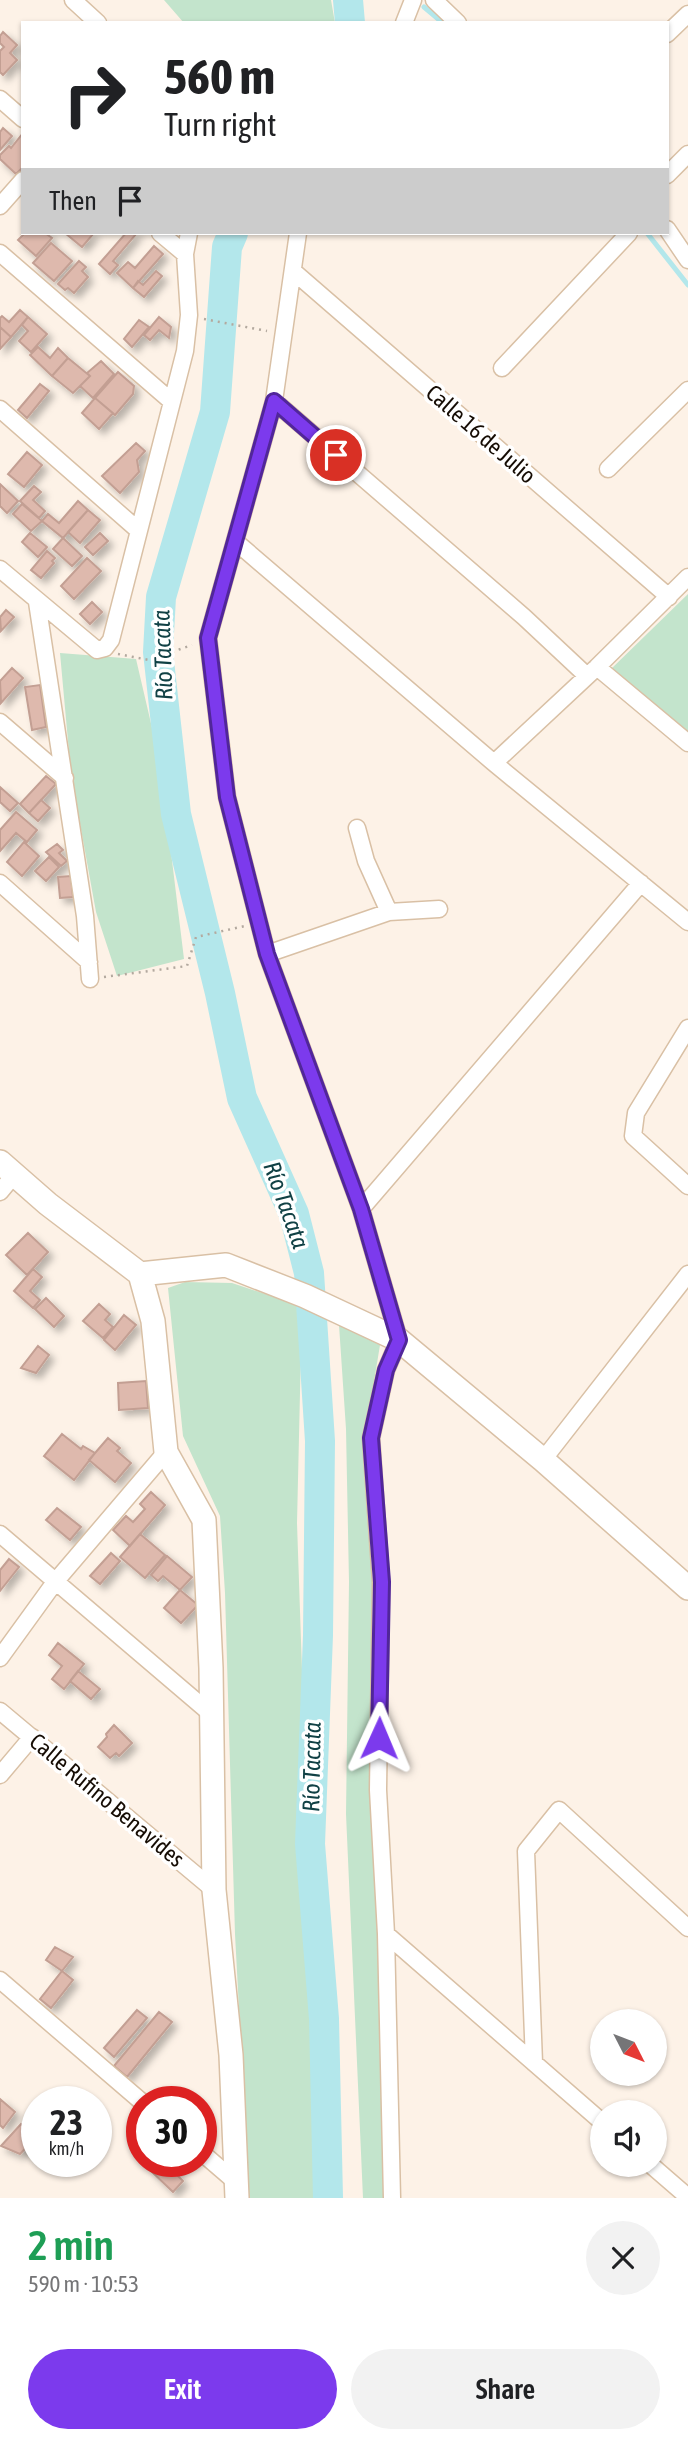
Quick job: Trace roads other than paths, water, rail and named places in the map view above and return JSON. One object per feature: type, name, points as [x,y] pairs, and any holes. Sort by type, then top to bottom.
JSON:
[{"type":"street","points":[[74,0],[96,21]]},
{"type":"street","points":[[405,21],[413,0]]},
{"type":"street","points":[[434,0],[456,21]]},
{"type":"street","points":[[669,32],[688,14]]},
{"type":"street","points":[[0,99],[21,116]]},
{"type":"street","points":[[669,174],[688,154]]},
{"type":"street","points":[[0,206],[21,182]]},
{"type":"street","points":[[669,232],[688,260]]},
{"type":"street","points":[[162,235],[186,254]]},
{"type":"street","points":[[0,569],[97,650],[105,648],[111,640],[185,351],[189,315],[186,254],[189,235]]},
{"type":"street","points":[[298,235],[274,401],[208,638],[227,797],[258,922],[267,954],[361,1209],[399,1340],[386,1370],[371,1438],[382,1582],[378,1790],[386,1934],[392,2198]]},
{"type":"street","points":[[502,368],[627,235]]},
{"type":"street","points":[[0,253],[171,401]]},
{"type":"street","name":"Calle 16 de Julio","points":[[293,271],[669,597]]},
{"type":"street","points":[[608,469],[688,390]]},
{"type":"street","points":[[274,401],[524,617],[592,672],[688,743]]},
{"type":"street","points":[[0,410],[138,530]]},
{"type":"street","points":[[236,542],[495,763],[688,922]]},
{"type":"street","points":[[495,763],[688,577]]},
{"type":"street","points":[[2,889],[90,970],[85,916],[37,602]]},
{"type":"street","points":[[0,722],[65,778]]},
{"type":"street","points":[[357,828],[366,860],[389,912]]},
{"type":"street","points":[[361,1209],[641,883]]},
{"type":"street","points":[[267,954],[389,912],[439,909]]},
{"type":"street","points":[[688,1028],[636,1113],[634,1136],[688,1186]]},
{"type":"street","points":[[5,1176],[140,1274],[153,1321],[166,1452],[204,1520],[210,1640],[214,1890],[232,2055],[237,2190]]},
{"type":"street","points":[[140,1274],[226,1265],[305,1296],[399,1340],[543,1460],[688,1588]]},
{"type":"street","points":[[543,1460],[686,1281]]},
{"type":"street","points":[[0,1658],[55,1583],[166,1452]]},
{"type":"street","points":[[0,1534],[210,1713]]},
{"type":"street","name":"Calle Rufino Benavides","points":[[0,1711],[214,1890]]},
{"type":"street","points":[[0,1775],[32,1737]]},
{"type":"street","points":[[534,2063],[526,1851],[559,1811],[688,1928]]},
{"type":"street","points":[[386,1934],[590,2112]]},
{"type":"street","points":[[0,1980],[126,2088]]},
{"type":"street","points":[[217,2169],[237,2190]]},
{"type":"street","points":[[665,2177],[688,2196]]},
{"type":"waterway","name":"Río Tacata","points":[[348,0],[350,21]]},
{"type":"waterway","points":[[424,7],[441,21]]},
{"type":"waterway","name":"Río Tacata","points":[[232,235],[227,247],[215,412],[161,597],[158,652],[176,814],[220,993],[242,1098],[294,1214],[309,1273],[320,1441],[318,1635],[310,1844],[324,2019],[328,2198]]},
{"type":"waterway","points":[[649,235],[688,285]]}]
